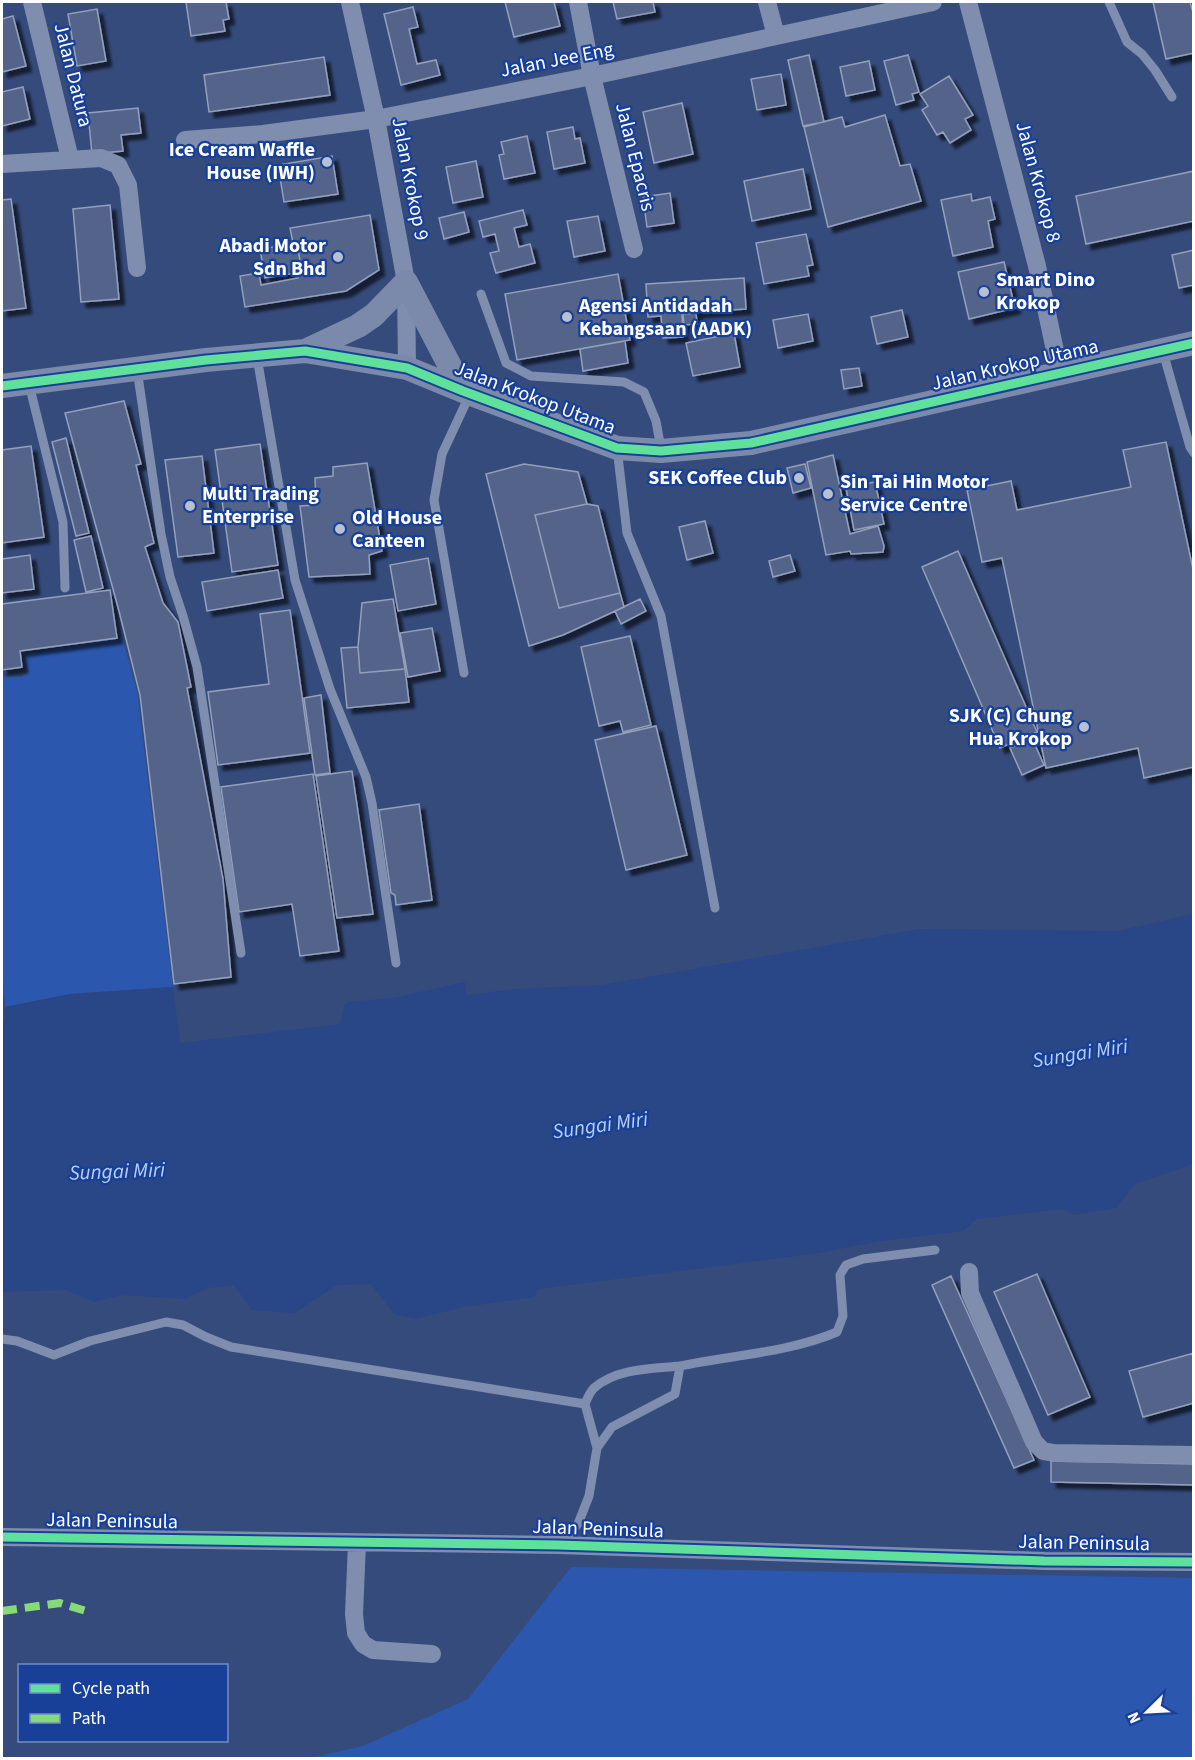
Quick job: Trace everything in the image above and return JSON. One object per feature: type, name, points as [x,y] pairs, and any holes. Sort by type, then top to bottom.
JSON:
[{"type":"street","name":"Jalan Datura","points":[[32,2],[70,159]]},
{"type":"street","name":"Jalan Krokop 9","points":[[350,2],[376,119],[406,282],[407,368]]},
{"type":"street","name":"Jalan Epacris","points":[[578,2],[592,76],[634,249]]},
{"type":"street","points":[[767,2],[776,36]]},
{"type":"street","name":"Jalan Jee Eng","points":[[185,140],[263,134],[376,119],[592,76],[933,2]]},
{"type":"street","name":"Jalan Krokop 8","points":[[968,2],[1037,266],[1059,374]]},
{"type":"street","points":[[2,164],[101,158],[118,165],[128,185],[138,268]]},
{"type":"street","points":[[305,351],[358,326],[374,315],[406,282],[467,393]]},
{"type":"street","name":"Jalan Krokop Utama","points":[[2,386],[257,354],[305,351],[407,368],[467,393],[617,448],[661,451],[751,443],[1194,343]]},
{"type":"street","points":[[969,1272],[970,1293],[1034,1442],[1043,1450],[1054,1453],[1194,1455]]},
{"type":"street","name":"Jalan Peninsula","points":[[2,1537],[558,1545],[1032,1561],[1194,1562]]},
{"type":"street","points":[[357,1543],[354,1614],[356,1633],[363,1644],[373,1650],[432,1654]]},
{"type":"lane","points":[[1109,2],[1127,42],[1142,54],[1172,97]]},
{"type":"lane","points":[[481,294],[506,363],[531,376],[624,382],[644,392],[656,421],[661,451]]},
{"type":"lane","points":[[1162,351],[1190,447],[1194,453]]},
{"type":"lane","points":[[257,354],[295,580],[330,689],[366,777],[396,963]]},
{"type":"lane","points":[[137,369],[160,534],[170,577],[197,667],[241,953]]},
{"type":"lane","points":[[28,382],[63,522],[65,588]]},
{"type":"lane","points":[[464,674],[434,500],[442,454],[467,393]]},
{"type":"lane","points":[[617,448],[627,533],[661,616],[714,908]]},
{"type":"lane","points":[[558,1545],[578,1524],[589,1496],[597,1448],[585,1404],[593,1389],[614,1376],[639,1370],[680,1366],[818,1340],[837,1332],[843,1316],[840,1275],[846,1265],[863,1259],[935,1250]]},
{"type":"lane","points":[[2,1339],[17,1341],[54,1355],[90,1341],[166,1322],[183,1325],[231,1347],[585,1404]]},
{"type":"lane","points":[[597,1448],[612,1427],[675,1394],[680,1366]]},
{"type":"shaded area","points":[[122,637],[137,691],[173,987],[70,994],[5,1007],[2,971],[2,676],[21,677],[29,672],[24,654]]},
{"type":"shaded area","points":[[571,1567],[1193,1578],[1193,1758],[311,1758],[363,1746],[468,1699]]},
{"type":"water","name":"Sungai Miri","points":[[1193,914],[1193,1164],[1135,1184],[1116,1208],[1074,1215],[1064,1209],[977,1219],[963,1231],[881,1241],[813,1254],[538,1289],[534,1297],[464,1307],[415,1319],[394,1314],[371,1284],[337,1285],[295,1313],[252,1310],[234,1285],[207,1288],[185,1299],[123,1295],[94,1302],[66,1290],[2,1292],[2,1019],[5,1018],[5,1007],[70,994],[173,987],[180,1043],[340,1024],[345,1004],[348,1002],[392,998],[465,982],[467,995],[514,989],[602,985],[919,929],[1118,931]]},
{"type":"building","points":[[186,2],[226,2],[229,19],[223,20],[225,31],[191,36]]},
{"type":"building","points":[[505,2],[554,2],[560,26],[514,37]]},
{"type":"building","points":[[613,2],[653,2],[655,12],[617,19]]},
{"type":"building","points":[[1153,2],[1190,2],[1194,16],[1194,53],[1166,59]]},
{"type":"building","points":[[413,7],[418,27],[409,29],[417,64],[436,60],[440,75],[401,85],[384,14]]},
{"type":"building","points":[[97,9],[106,61],[77,66],[68,14]]},
{"type":"building","points":[[13,16],[26,66],[2,72],[2,19]]},
{"type":"building","points":[[809,55],[824,122],[803,126],[788,60]]},
{"type":"building","points":[[908,55],[919,92],[912,94],[914,100],[896,105],[884,61]]},
{"type":"building","points":[[324,57],[330,95],[209,112],[204,75]]},
{"type":"building","points":[[869,61],[875,90],[846,96],[840,67]]},
{"type":"building","points":[[781,74],[786,105],[757,110],[751,79]]},
{"type":"building","points":[[949,76],[973,115],[965,119],[971,130],[950,143],[943,132],[937,135],[922,110],[928,106],[920,94]]},
{"type":"building","points":[[23,87],[30,119],[2,126],[2,92]]},
{"type":"building","points":[[682,103],[693,154],[654,163],[643,112]]},
{"type":"building","points":[[138,108],[141,133],[121,135],[123,151],[92,154],[88,113]]},
{"type":"building","points":[[885,115],[900,166],[910,164],[921,201],[828,227],[804,127],[842,117],[845,127]]},
{"type":"building","points":[[573,127],[575,139],[580,138],[585,163],[554,169],[547,132]]},
{"type":"building","points":[[527,136],[535,173],[504,179],[499,155],[504,154],[501,142]]},
{"type":"building","points":[[332,156],[338,194],[284,202],[278,165]]},
{"type":"building","points":[[476,161],[483,197],[453,203],[446,167]]},
{"type":"building","points":[[803,169],[811,209],[752,221],[744,181]]},
{"type":"building","points":[[1194,171],[1194,221],[1086,244],[1076,196]]},
{"type":"building","points":[[670,193],[674,223],[647,227],[643,197]]},
{"type":"building","points":[[971,194],[972,201],[990,197],[995,219],[988,221],[993,247],[953,256],[941,200]]},
{"type":"building","points":[[11,199],[26,308],[2,311],[2,200]]},
{"type":"building","points":[[110,205],[119,299],[81,302],[73,209]]},
{"type":"building","points":[[523,210],[527,225],[514,228],[519,247],[530,244],[535,263],[496,273],[490,253],[499,251],[495,234],[483,237],[479,221]]},
{"type":"building","points":[[464,212],[469,232],[444,239],[439,218]]},
{"type":"building","name":"Abadi Motor Sdn Bhd","points":[[370,215],[379,270],[346,291],[245,307],[240,276],[259,273],[261,285],[298,278],[297,273],[302,272],[297,243],[293,243],[290,228]]},
{"type":"building","points":[[598,216],[605,251],[574,257],[567,221]]},
{"type":"building","points":[[806,234],[813,265],[807,266],[809,276],[764,284],[756,243]]},
{"type":"building","points":[[297,243],[302,272],[265,278],[260,249]]},
{"type":"building","points":[[1194,250],[1194,285],[1179,288],[1172,255]]},
{"type":"building","points":[[1004,262],[1015,308],[969,319],[958,272]]},
{"type":"building","name":"Agensi Antidadah Kebangsaan (AADK)","points":[[618,274],[630,340],[517,360],[505,294]]},
{"type":"building","points":[[744,278],[746,309],[682,313],[683,337],[663,338],[661,316],[648,317],[646,284]]},
{"type":"building","points":[[902,310],[908,337],[877,344],[871,317]]},
{"type":"building","points":[[696,313],[697,324],[684,325],[683,314]]},
{"type":"building","points":[[808,314],[813,341],[778,348],[773,320]]},
{"type":"building","points":[[734,333],[740,367],[693,376],[686,343]]},
{"type":"building","points":[[625,341],[628,363],[583,371],[580,349]]},
{"type":"building","points":[[859,368],[862,386],[844,389],[841,370]]},
{"type":"building","points":[[124,401],[141,464],[136,465],[154,543],[145,547],[163,603],[178,622],[191,687],[187,688],[223,879],[231,977],[174,984],[140,695],[65,413]]},
{"type":"building","points":[[66,438],[89,533],[76,536],[52,442]]},
{"type":"building","points":[[1166,442],[1194,574],[1194,767],[1144,778],[1138,748],[1046,768],[1002,558],[982,562],[967,490],[1011,481],[1017,510],[1131,487],[1123,450]]},
{"type":"building","points":[[260,444],[278,565],[232,572],[215,450]]},
{"type":"building","points":[[31,446],[44,537],[2,543],[2,450]]},
{"type":"building","name":"Sin Tai Hin Motor Service Centre","points":[[833,455],[850,534],[878,526],[884,546],[883,552],[851,554],[850,551],[826,555],[807,462]]},
{"type":"building","name":"Multi Trading Enterprise","points":[[202,456],[214,553],[178,557],[165,460]]},
{"type":"building","name":"Old House Canteen","points":[[367,463],[382,551],[369,555],[370,574],[309,577],[300,506],[316,505],[315,478],[333,476],[333,467]]},
{"type":"building","points":[[524,464],[578,472],[587,504],[535,515],[559,608],[620,593],[624,607],[563,635],[529,646],[486,474]]},
{"type":"building","name":"SEK Coffee Club","points":[[805,464],[811,488],[793,493],[787,468]]},
{"type":"building","points":[[875,482],[884,524],[854,530],[846,488]]},
{"type":"building","points":[[587,504],[598,506],[620,593],[559,608],[535,515]]},
{"type":"building","points":[[705,521],[713,553],[687,560],[679,527]]},
{"type":"building","points":[[91,536],[103,588],[86,592],[74,540]]},
{"type":"building","points":[[958,551],[1037,732],[1000,748],[922,567]]},
{"type":"building","points":[[30,555],[34,589],[2,593],[2,559]]},
{"type":"building","points":[[790,555],[795,571],[773,577],[769,561]]},
{"type":"building","points":[[428,558],[436,604],[398,611],[390,565]]},
{"type":"building","points":[[278,570],[283,598],[207,611],[202,582]]},
{"type":"building","points":[[110,590],[117,638],[20,651],[22,667],[2,670],[2,604]]},
{"type":"building","points":[[393,599],[405,669],[360,673],[358,647],[362,603]]},
{"type":"building","points":[[640,599],[646,611],[621,624],[615,611]]},
{"type":"building","points":[[290,610],[310,753],[218,765],[208,692],[269,684],[260,614]]},
{"type":"building","points":[[432,628],[440,671],[408,677],[400,633]]},
{"type":"building","points":[[630,636],[651,725],[623,732],[620,721],[599,726],[581,647]]},
{"type":"building","points":[[358,647],[360,673],[405,669],[409,702],[347,708],[341,648]]},
{"type":"building","points":[[321,695],[330,773],[315,775],[304,698]]},
{"type":"building","points":[[656,726],[687,855],[626,870],[595,740]]},
{"type":"building","points":[[1032,738],[1044,765],[1022,775],[1010,748]]},
{"type":"building","points":[[352,771],[373,914],[337,918],[316,776]]},
{"type":"building","points":[[313,774],[339,951],[300,956],[292,904],[239,912],[221,787]]},
{"type":"building","points":[[419,804],[432,900],[396,905],[395,895],[391,893],[379,810]]},
{"type":"building","points":[[1037,1274],[1090,1397],[1048,1415],[994,1292]]},
{"type":"building","points":[[951,1276],[1034,1460],[1014,1468],[932,1285]]},
{"type":"building","points":[[1194,1353],[1194,1403],[1143,1417],[1129,1371]]},
{"type":"building","points":[[1051,1461],[1194,1464],[1194,1485],[1051,1482]]},
{"type":"marked path","points":[[2,1611],[60,1603],[89,1612]]},
{"type":"cycle path","points":[[2,386],[206,360],[305,351],[407,368],[617,448],[661,451],[751,443],[1194,343]]},
{"type":"cycle path","points":[[2,1537],[558,1545],[1044,1561],[1194,1562]]},
{"type":"place","name":"Ice Cream Waffle House (IWH)","points":[[327,162]]},
{"type":"place","name":"Abadi Motor Sdn Bhd","points":[[338,257]]},
{"type":"place","name":"Smart Dino Krokop","points":[[984,292]]},
{"type":"place","name":"Agensi Antidadah Kebangsaan (AADK)","points":[[567,317]]},
{"type":"place","name":"SEK Coffee Club","points":[[799,478]]},
{"type":"place","name":"Sin Tai Hin Motor Service Centre","points":[[828,494]]},
{"type":"place","name":"Multi Trading Enterprise","points":[[190,506]]},
{"type":"place","name":"Old House Canteen","points":[[340,529]]},
{"type":"place","name":"SJK (C) Chung Hua Krokop","points":[[1084,727]]}]
